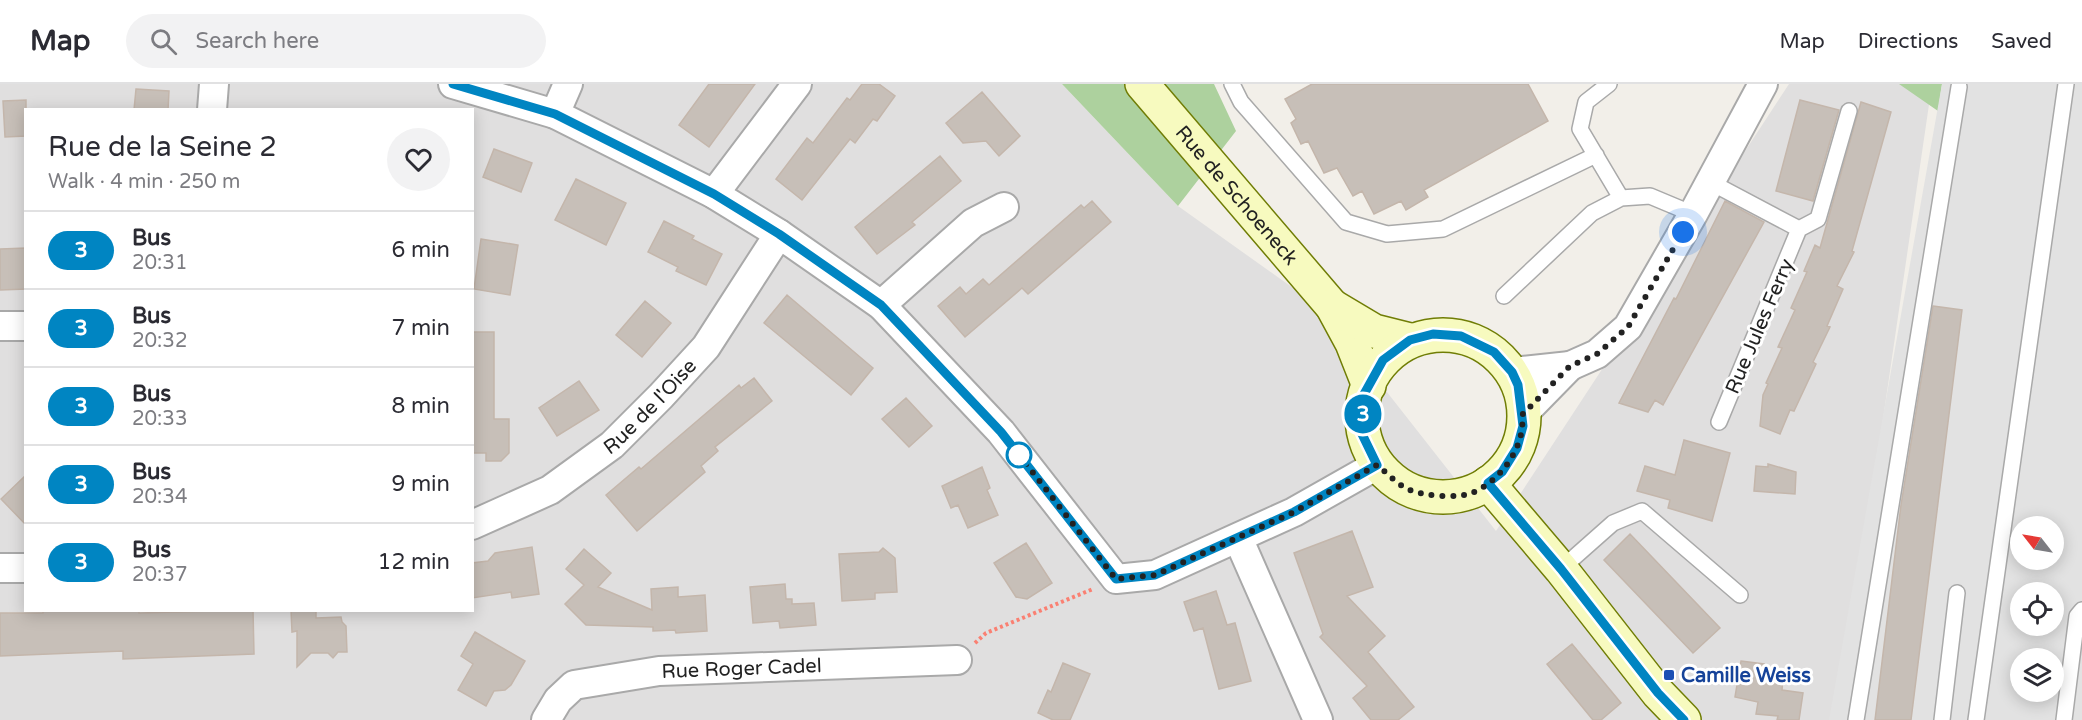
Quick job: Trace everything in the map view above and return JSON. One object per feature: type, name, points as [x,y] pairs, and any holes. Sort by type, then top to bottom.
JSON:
[{"type":"main road","name":"Rue de Schoeneck","points":[[1142,84],[1332,306],[1352,343],[1369,386]]},
{"type":"main road","name":"Rue de Schoeneck","points":[[1332,306],[1374,331],[1410,340]]},
{"type":"main road","points":[[1433,334],[1461,336],[1494,352],[1512,372],[1518,385],[1523,426],[1517,448],[1502,472],[1488,483],[1472,493],[1449,497],[1409,490],[1377,465],[1362,434],[1363,396],[1383,360],[1410,340],[1433,334]]},
{"type":"main road","points":[[1488,483],[1561,569],[1658,693],[1684,720]]},
{"type":"street","points":[[212,108],[214,84]]},
{"type":"street","points":[[555,114],[568,84]]},
{"type":"street","points":[[714,194],[797,84]]},
{"type":"street","points":[[1512,372],[1570,366],[1597,354],[1628,327],[1694,214],[1763,84]]},
{"type":"street","points":[[464,94],[555,114],[714,194],[779,234],[881,305],[1001,432],[1116,579],[1155,575],[1294,512],[1377,465]]},
{"type":"street","points":[[881,305],[973,223],[1004,207]]},
{"type":"street","name":"Rue de l'Oise","points":[[474,524],[550,490],[612,445],[661,396],[705,347],[779,234]]},
{"type":"street","points":[[0,326],[24,326]]},
{"type":"street","points":[[1522,415],[1570,366]]},
{"type":"street","points":[[1238,538],[1318,720]]},
{"type":"street","points":[[0,568],[24,568]]},
{"type":"street","name":"Rue Roger Cadel","points":[[546,720],[558,700],[574,685],[658,671],[957,660]]},
{"type":"lane","points":[[1232,84],[1241,102],[1346,222],[1387,234],[1443,229],[1596,155]]},
{"type":"lane","points":[[1609,84],[1586,102],[1580,129],[1621,198]]},
{"type":"lane","points":[[1976,720],[2066,84]]},
{"type":"lane","points":[[1856,720],[1959,87]]},
{"type":"lane","name":"Rue Jules Ferry","points":[[1719,423],[1799,229],[1818,219],[1849,111]]},
{"type":"lane","points":[[1710,182],[1799,229]]},
{"type":"lane","points":[[1504,297],[1592,213],[1621,198],[1650,196],[1694,214]]},
{"type":"lane","points":[[1561,569],[1613,523],[1642,511],[1740,595]]},
{"type":"lane","points":[[1942,720],[1957,593]]},
{"type":"lane","points":[[2064,720],[2077,616],[2082,610]]},
{"type":"path","points":[[957,660],[986,633],[1116,579]]},
{"type":"shaded area","points":[[0,84],[1062,84],[1178,206],[1321,308],[1496,531],[1789,84],[1932,84],[1839,720],[0,720]]},
{"type":"shaded area","points":[[1942,84],[2082,84],[2082,720],[1829,720]]},
{"type":"green space","points":[[1062,84],[1214,84],[1236,131],[1178,206]]},
{"type":"green space","points":[[1899,84],[1942,84],[1938,111]]},
{"type":"building","points":[[709,84],[755,84],[709,147],[679,125]]},
{"type":"building","points":[[862,84],[879,84],[895,96],[877,121],[873,119],[855,143],[850,139],[802,200],[776,179],[807,138],[813,143],[847,98],[850,100]]},
{"type":"building","points":[[1312,84],[1528,84],[1548,121],[1424,190],[1428,197],[1406,210],[1401,201],[1374,214],[1362,191],[1353,196],[1337,168],[1324,173],[1308,141],[1301,144],[1291,123],[1296,119],[1285,99]]},
{"type":"building","points":[[136,89],[169,91],[168,108],[134,108]]},
{"type":"building","points":[[982,92],[1020,136],[999,156],[986,141],[963,143],[946,123]]},
{"type":"building","points":[[26,100],[24,136],[5,137],[3,101]]},
{"type":"building","points":[[1800,100],[1839,110],[1813,201],[1776,191]]},
{"type":"building","points":[[1861,102],[1891,112],[1852,251],[1854,252],[1837,286],[1843,289],[1827,326],[1830,327],[1813,362],[1816,364],[1794,411],[1790,410],[1780,434],[1760,426],[1763,395],[1782,348],[1778,347],[1795,310],[1791,308],[1807,272],[1804,271],[1815,245],[1820,248]]},
{"type":"building","points":[[494,149],[532,163],[521,192],[483,177]]},
{"type":"building","points":[[940,156],[961,181],[912,222],[915,225],[877,254],[855,227]]},
{"type":"building","points":[[576,179],[626,203],[606,245],[555,220]]},
{"type":"building","points":[[1092,201],[1111,222],[1028,294],[1022,288],[965,337],[938,306],[960,287],[966,294],[983,279],[989,285],[1081,205],[1084,208]]},
{"type":"building","points":[[1725,201],[1764,222],[1663,405],[1655,400],[1648,412],[1619,403],[1674,298],[1676,299]]},
{"type":"building","points":[[664,221],[722,254],[706,285],[676,271],[678,267],[648,252]]},
{"type":"building","points":[[481,239],[518,245],[510,295],[474,289]]},
{"type":"building","points":[[24,248],[24,289],[0,290],[0,249]]},
{"type":"building","points":[[787,295],[873,368],[851,395],[764,323]]},
{"type":"building","points":[[645,301],[671,323],[642,357],[616,335]]},
{"type":"building","points":[[1933,306],[1962,310],[1911,720],[1875,720],[1901,505]]},
{"type":"building","points":[[474,332],[494,332],[494,419],[509,419],[509,453],[501,461],[486,461],[486,453],[474,453]]},
{"type":"building","points":[[754,378],[772,401],[715,447],[718,451],[701,466],[705,472],[637,531],[606,495],[639,467],[641,469],[739,385],[741,388]]},
{"type":"building","points":[[579,381],[599,410],[557,436],[539,408]]},
{"type":"building","points":[[906,398],[932,426],[909,447],[882,419]]},
{"type":"building","points":[[1684,440],[1730,453],[1712,521],[1668,508],[1670,500],[1637,491],[1645,466],[1675,475]]},
{"type":"building","points":[[1768,464],[1796,472],[1795,494],[1754,491],[1756,466],[1768,467]]},
{"type":"building","points":[[982,467],[990,488],[987,490],[998,515],[968,528],[958,505],[951,508],[942,486]]},
{"type":"building","points":[[24,477],[24,523],[1,499]]},
{"type":"building","points":[[1352,531],[1373,587],[1347,596],[1385,636],[1368,652],[1414,707],[1398,720],[1371,720],[1353,698],[1367,686],[1320,637],[1323,634],[1294,553]]},
{"type":"building","points":[[1630,534],[1720,628],[1693,653],[1604,560]]},
{"type":"building","points":[[1026,543],[1052,583],[1027,599],[1016,597],[994,563]]},
{"type":"building","points":[[532,547],[539,594],[512,598],[511,592],[474,598],[474,563],[488,561],[495,553]]},
{"type":"building","points":[[883,548],[895,558],[897,592],[875,593],[875,599],[842,601],[839,554],[879,552]]},
{"type":"building","points":[[584,549],[611,573],[598,587],[652,610],[651,589],[678,587],[678,597],[705,595],[707,631],[676,633],[675,630],[653,631],[653,627],[586,625],[565,604],[584,585],[566,569]]},
{"type":"building","points":[[785,584],[786,599],[792,599],[792,604],[814,603],[816,625],[780,628],[779,621],[753,623],[750,587]]},
{"type":"building","points":[[1216,591],[1227,625],[1235,623],[1251,681],[1219,689],[1203,628],[1194,631],[1184,602]]},
{"type":"building","points":[[253,612],[254,654],[123,659],[123,651],[0,656],[0,613]]},
{"type":"building","points":[[291,612],[316,612],[316,618],[341,617],[346,626],[347,652],[338,652],[333,658],[328,653],[311,653],[297,667],[297,631],[292,632]]},
{"type":"building","points":[[475,632],[525,661],[511,685],[505,690],[494,691],[486,706],[458,690],[473,664],[461,656]]},
{"type":"building","points":[[1572,644],[1621,703],[1601,720],[1593,720],[1547,664]]},
{"type":"building","points":[[1741,661],[1764,664],[1762,676],[1783,679],[1782,690],[1803,693],[1799,720],[1777,720],[1778,716],[1756,714],[1758,702],[1735,697]]},
{"type":"building","points":[[1063,663],[1090,674],[1070,720],[1053,720],[1038,713],[1048,690],[1051,692]]},
{"type":"bus line","name":"3","points":[[453,84],[555,114],[714,194],[779,234],[881,305],[1001,432],[1116,579],[1155,575],[1294,512],[1377,465],[1362,434],[1363,396],[1383,360],[1410,340],[1433,334],[1461,336],[1494,352],[1512,372],[1518,385],[1523,426],[1517,448],[1502,472],[1488,483],[1561,569],[1658,693],[1684,720]]},
{"type":"place","name":"Camille Weiss","points":[[1669,675]]},
{"type":"route","points":[[1019,455],[1016,451],[1116,579],[1155,575],[1294,512],[1377,465],[1409,490],[1449,497],[1472,493],[1502,472],[1517,448],[1523,426],[1522,415],[1570,366],[1597,354],[1628,327],[1683,232]]}]
